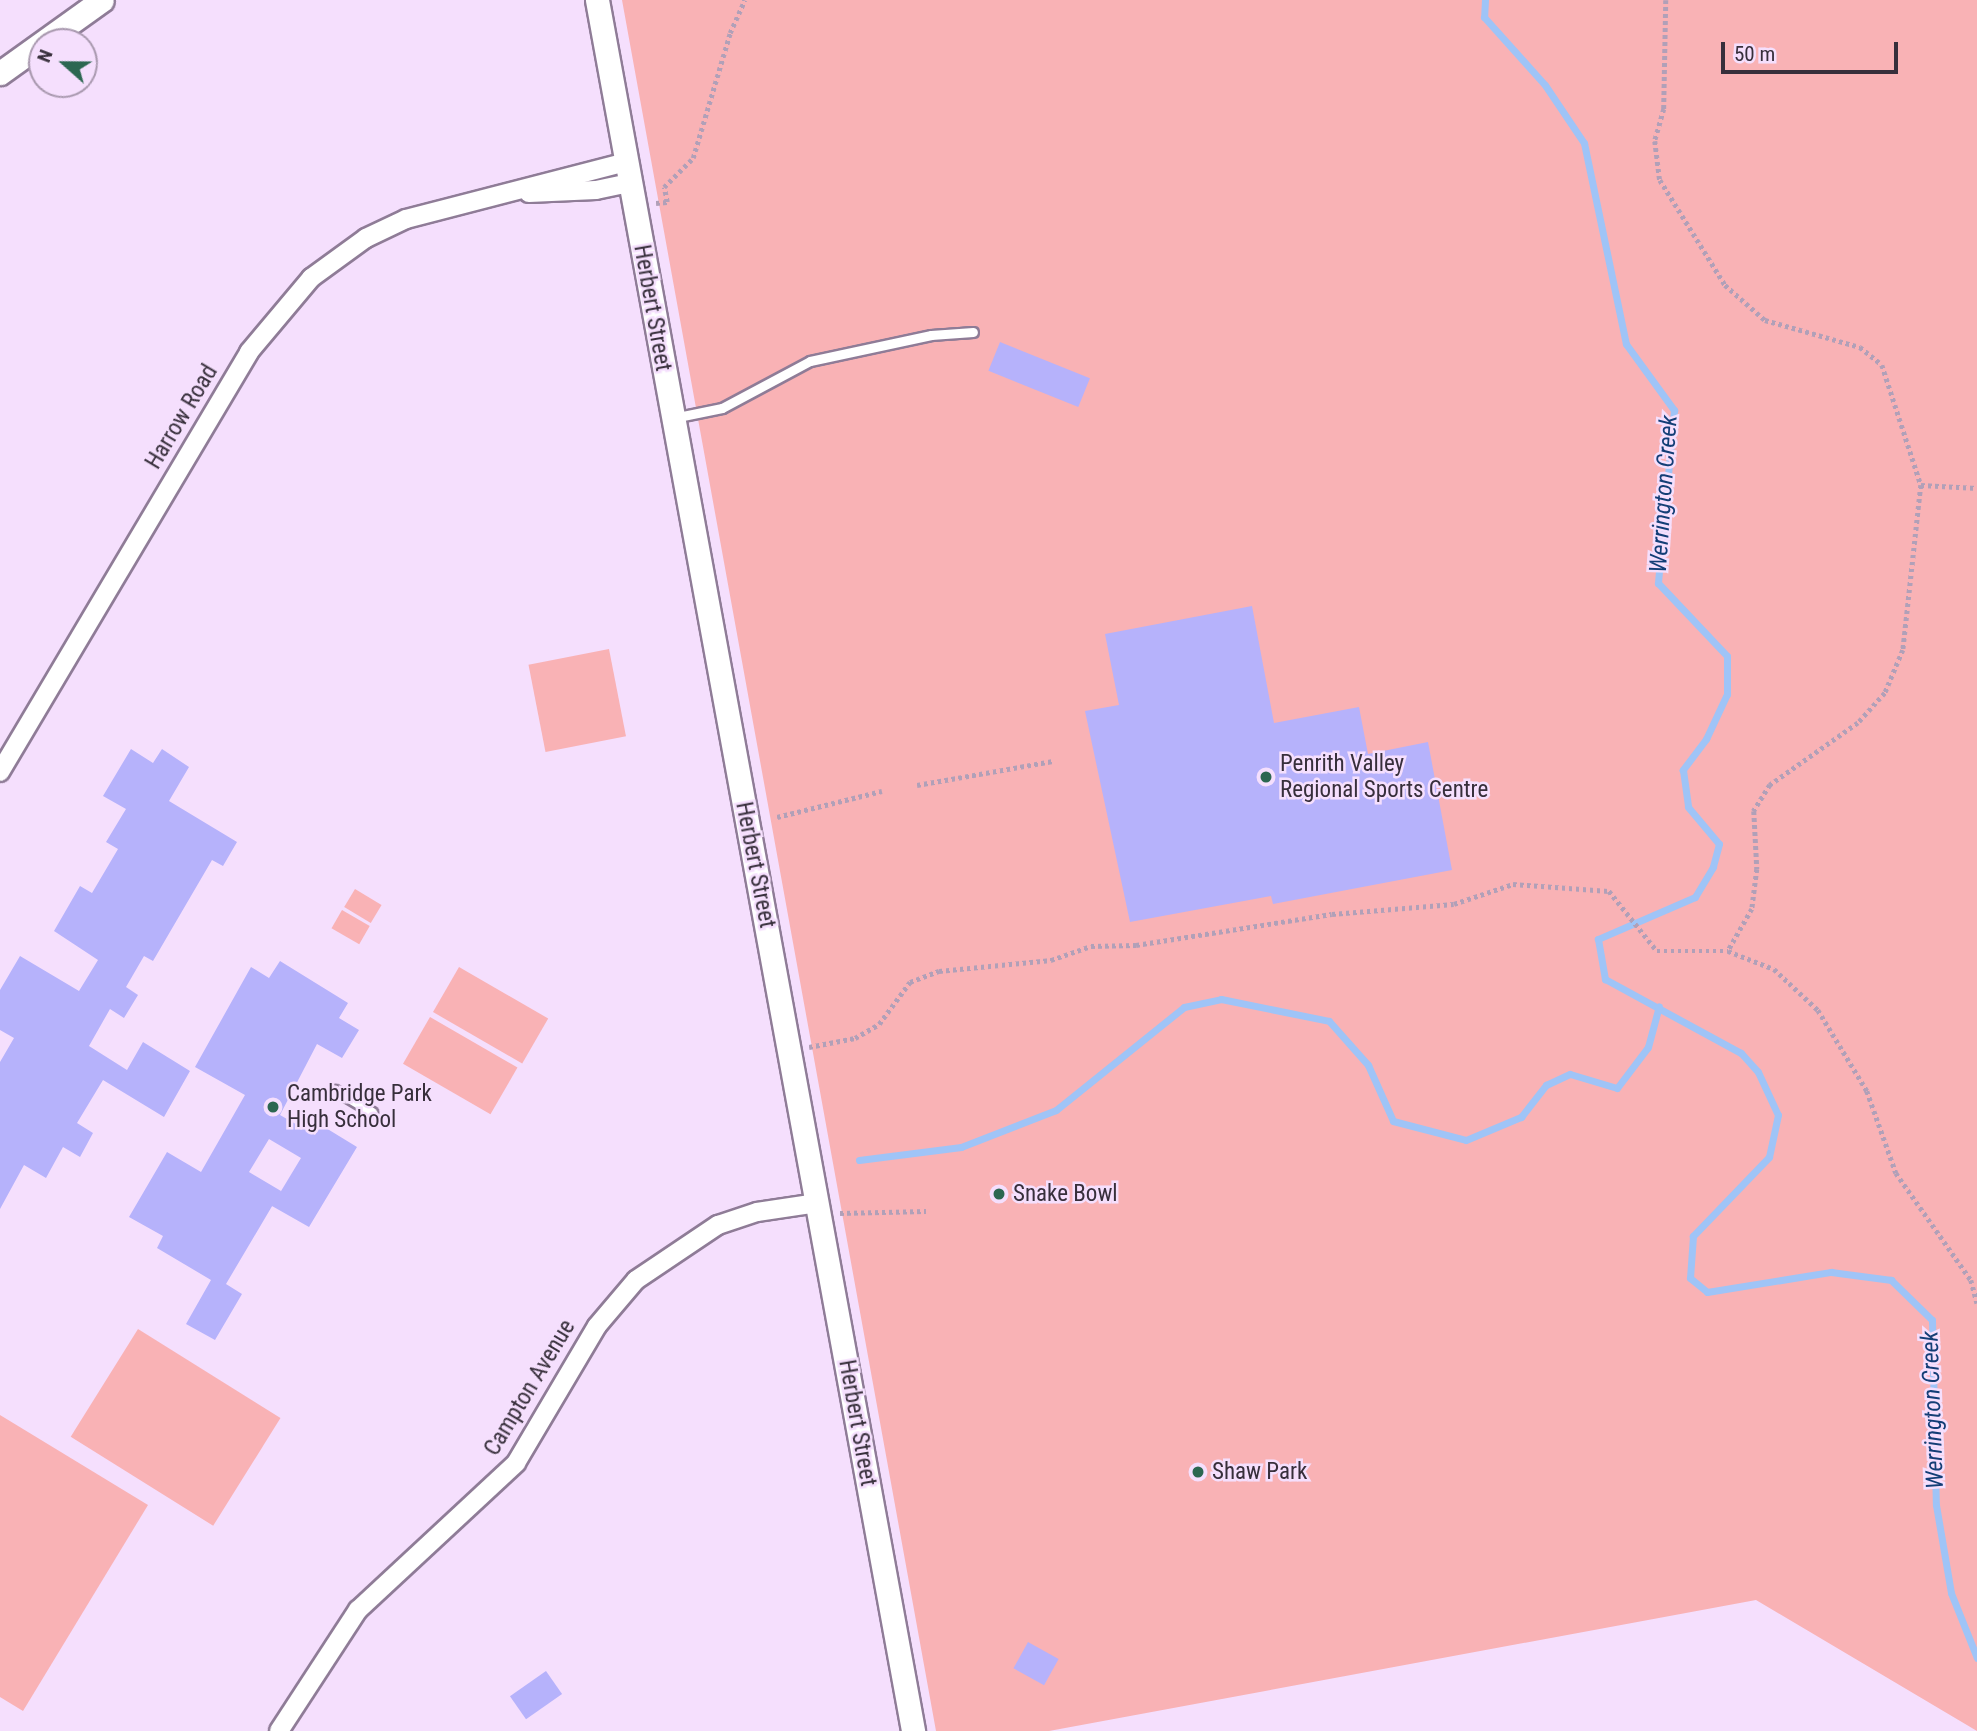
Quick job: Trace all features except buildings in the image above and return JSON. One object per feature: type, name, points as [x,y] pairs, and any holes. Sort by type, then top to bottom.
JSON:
[{"type":"street","points":[[0,73],[102,0]]},
{"type":"street","name":"Herbert Street","points":[[597,0],[671,418],[913,1731]]},
{"type":"street","name":"Harrow Road","points":[[0,772],[249,352],[288,300],[340,255],[387,227],[502,195],[591,191],[629,183]]},
{"type":"street","name":"Campton Avenue","points":[[279,1731],[358,1610],[516,1463],[597,1326],[636,1280],[718,1226],[757,1212],[818,1209]]},
{"type":"lane","points":[[671,418],[722,408],[810,361],[930,335],[973,332]]},
{"type":"lane","points":[[335,1090],[372,1112]]},
{"type":"path","points":[[629,183],[667,202],[664,187],[693,158],[745,0]]},
{"type":"path","points":[[1666,0],[1664,109],[1655,141],[1660,180],[1725,285],[1765,320],[1860,347],[1882,365],[1921,485],[1903,650],[1885,693],[1858,723],[1770,785],[1759,802],[1754,811],[1758,869],[1752,909],[1728,951]]},
{"type":"path","points":[[1921,485],[1977,488]]},
{"type":"path","points":[[917,785],[1053,761]]},
{"type":"path","points":[[777,817],[882,792]]},
{"type":"path","points":[[789,1051],[855,1038],[879,1024],[910,982],[939,971],[1051,960],[1091,946],[1136,945],[1332,914],[1454,904],[1513,884],[1609,891],[1644,941],[1657,951],[1728,951],[1774,969],[1818,1010],[1867,1091],[1896,1173],[1971,1280],[1977,1303]]},
{"type":"path","points":[[818,1209],[926,1211]]},
{"type":"shaded area","points":[[622,0],[1977,0],[1977,1731],[1756,1600],[1049,1731],[936,1731]]},
{"type":"shaded area","points":[[609,649],[626,736],[545,752],[529,665]]},
{"type":"shaded area","points":[[355,889],[382,905],[371,923],[344,907]]},
{"type":"shaded area","points":[[342,910],[370,926],[359,944],[332,928]]},
{"type":"shaded area","points":[[459,967],[548,1018],[522,1064],[433,1012]]},
{"type":"shaded area","points":[[430,1017],[517,1068],[490,1114],[403,1064]]},
{"type":"shaded area","points":[[138,1329],[280,1418],[213,1526],[71,1437]]},
{"type":"shaded area","points":[[0,1415],[148,1505],[23,1711],[0,1697]]},
{"type":"waterway","name":"Werrington Creek","points":[[1485,0],[1484,17],[1545,85],[1584,143],[1626,344],[1674,410],[1658,583],[1727,656],[1727,694],[1706,739],[1683,770],[1688,807],[1719,844],[1713,867],[1695,897],[1598,939],[1605,979],[1741,1053],[1758,1072],[1778,1115],[1769,1157],[1693,1236],[1690,1278],[1707,1292],[1831,1272],[1891,1280],[1932,1320],[1936,1505],[1951,1593],[1977,1658]]},
{"type":"waterway","points":[[859,1160],[961,1147],[1056,1110],[1184,1007],[1221,999],[1329,1021],[1368,1065],[1393,1121],[1466,1140],[1521,1117],[1546,1085],[1570,1074],[1617,1088],[1648,1047],[1659,1006]]},
{"type":"place","name":"Penrith Valley Regional Sports Centre","points":[[1266,777]]},
{"type":"place","name":"Cambridge Park High School","points":[[273,1107]]},
{"type":"place","name":"Snake Bowl","points":[[999,1194]]},
{"type":"place","name":"Shaw Park","points":[[1198,1472]]}]
